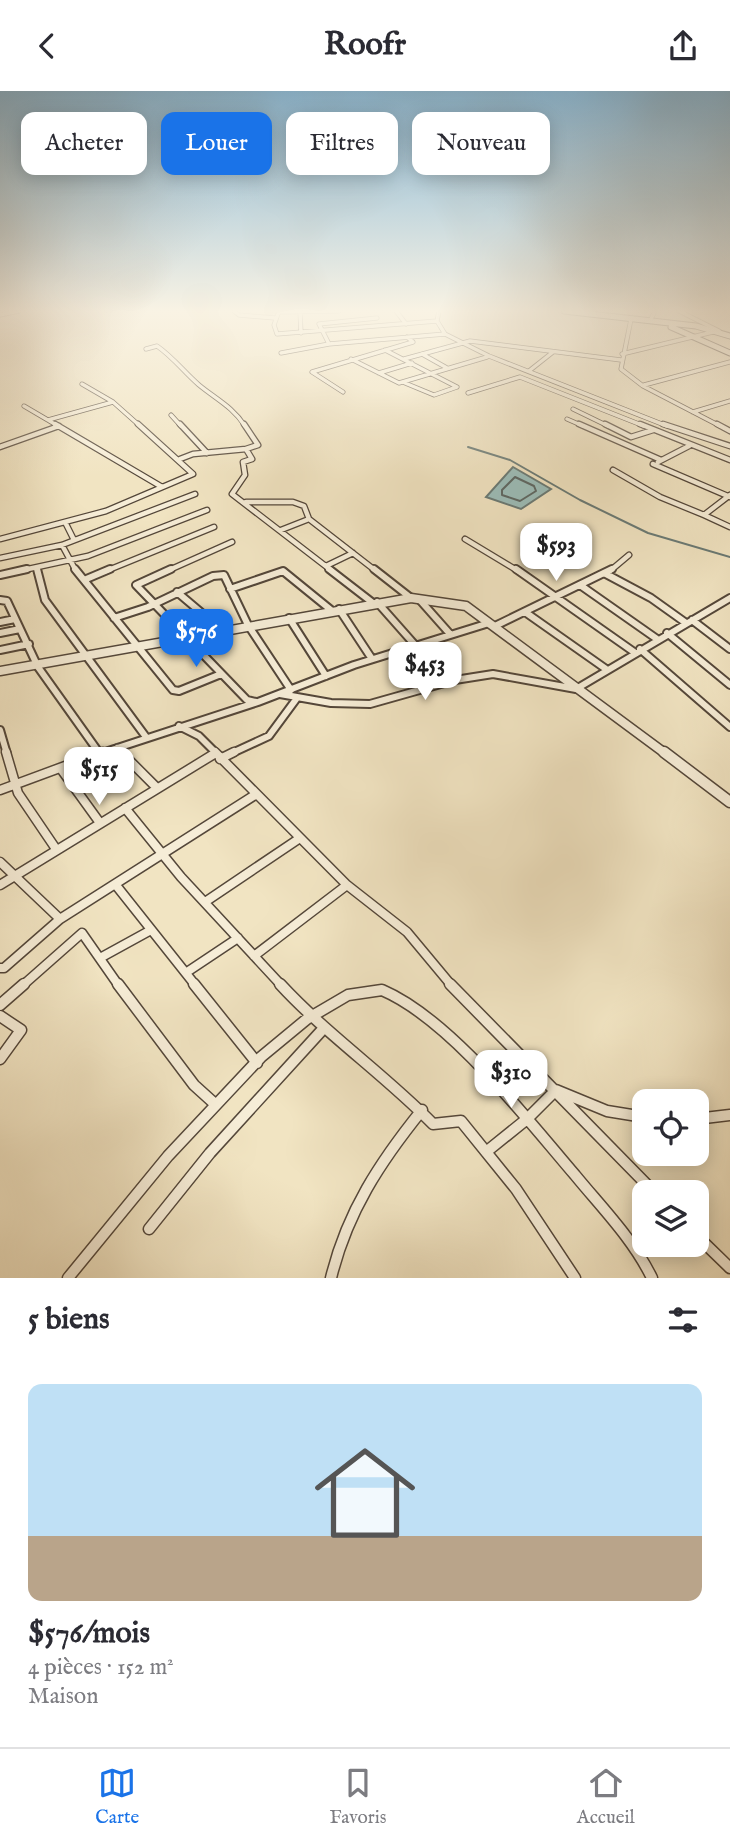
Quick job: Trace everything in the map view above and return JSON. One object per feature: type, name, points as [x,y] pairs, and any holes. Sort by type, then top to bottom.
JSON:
[{"type":"street","points":[[180,459],[258,445],[235,411],[198,384],[181,366]]},
{"type":"street","points":[[328,366],[312,372],[343,392]]},
{"type":"street","points":[[365,366],[394,382],[405,383],[434,395],[457,387],[420,366]]},
{"type":"street","points":[[379,373],[401,366]]},
{"type":"street","points":[[405,383],[453,366]]},
{"type":"street","points":[[517,366],[685,433],[730,446]]},
{"type":"street","points":[[529,371],[535,366]]},
{"type":"street","points":[[623,366],[625,373],[643,386],[730,431]]},
{"type":"street","points":[[643,386],[714,366]]},
{"type":"street","points":[[468,393],[519,377],[730,460]]},
{"type":"street","points":[[0,539],[66,524],[193,474],[180,459],[113,402],[82,384]]},
{"type":"street","points":[[602,399],[573,410],[631,437],[653,430]]},
{"type":"street","points":[[693,412],[730,401]]},
{"type":"street","points":[[48,420],[113,402]]},
{"type":"street","points":[[24,407],[162,487]]},
{"type":"street","points":[[171,415],[207,453]]},
{"type":"street","points":[[566,419],[661,460]]},
{"type":"street","points":[[0,447],[59,426]]},
{"type":"street","points":[[689,446],[653,464],[730,496]]},
{"type":"street","points":[[246,449],[252,459],[243,462],[244,479],[232,492],[370,602],[415,645]]},
{"type":"street","points":[[612,470],[660,497],[730,527]]},
{"type":"street","points":[[0,558],[62,545],[195,494]]},
{"type":"street","points":[[704,515],[730,496]]},
{"type":"street","points":[[244,503],[296,502],[304,506],[309,519],[414,599],[450,634]]},
{"type":"street","points":[[0,575],[92,555],[206,510]]},
{"type":"street","points":[[281,530],[309,519]]},
{"type":"street","points":[[66,524],[74,540]]},
{"type":"street","points":[[84,580],[214,527]]},
{"type":"street","points":[[465,539],[505,560],[555,599],[637,651],[730,727]]},
{"type":"street","points":[[232,542],[137,583],[246,703]]},
{"type":"street","points":[[62,545],[84,580],[175,691],[221,674]]},
{"type":"street","points":[[326,566],[353,553]]},
{"type":"street","points":[[0,790],[146,737],[204,720],[246,703],[258,702],[372,659],[450,634],[492,625],[555,599],[606,573],[629,555]]},
{"type":"street","points":[[37,569],[45,600],[146,737]]},
{"type":"street","points":[[230,589],[283,572],[335,609],[372,659]]},
{"type":"street","points":[[606,573],[689,621],[730,649]]},
{"type":"street","points":[[114,618],[154,604],[221,574],[226,577],[248,625],[291,690]]},
{"type":"street","points":[[580,585],[657,639]]},
{"type":"street","points":[[177,592],[203,614],[215,631]]},
{"type":"street","points":[[280,694],[297,698],[381,702],[437,684],[481,675],[527,676],[576,689],[730,598]]},
{"type":"street","points":[[0,671],[370,602],[414,599],[466,606],[730,802]]},
{"type":"street","points":[[0,600],[7,601],[37,665],[88,741],[100,754]]},
{"type":"street","points":[[0,613],[11,610]]},
{"type":"street","points":[[525,612],[606,669]]},
{"type":"street","points":[[289,618],[326,676]]},
{"type":"street","points":[[0,622],[15,619]]},
{"type":"street","points":[[0,633],[20,629]]},
{"type":"street","points":[[667,633],[730,685]]},
{"type":"street","points":[[0,650],[29,644]]},
{"type":"street","points":[[0,885],[157,788],[217,756],[269,736],[297,698]]},
{"type":"street","points":[[199,736],[204,720]]},
{"type":"street","points":[[179,726],[199,736],[347,885],[407,932],[435,969],[642,1180]]},
{"type":"street","points":[[0,730],[15,785],[34,820],[55,849]]},
{"type":"street","points":[[117,748],[157,788]]},
{"type":"street","points":[[61,769],[100,823]]},
{"type":"street","points":[[0,968],[4,968],[60,919],[256,795]]},
{"type":"street","points":[[125,808],[162,854],[309,1016],[438,1126],[461,1121],[516,1189],[575,1278]]},
{"type":"street","points":[[205,902],[300,838]]},
{"type":"street","points":[[0,862],[60,919]]},
{"type":"street","points":[[115,884],[257,1063]]},
{"type":"street","points":[[254,956],[347,885]]},
{"type":"street","points":[[100,958],[151,930]]},
{"type":"street","points":[[0,1005],[78,934],[84,934],[150,1030],[194,1084],[215,1104]]},
{"type":"street","points":[[187,972],[238,937]]},
{"type":"street","points":[[68,1278],[215,1104],[309,1016],[324,1006],[362,990],[386,991],[406,1002],[452,1042],[527,1119],[615,1224],[652,1278]]},
{"type":"street","points":[[0,1016],[20,1030],[0,1059]]},
{"type":"street","points":[[149,1230],[210,1153],[323,1029]]},
{"type":"street","points":[[555,1090],[607,1111],[632,1115]]},
{"type":"street","points":[[486,1152],[527,1119],[555,1090]]},
{"type":"street","points":[[331,1278],[341,1233],[357,1200],[422,1110]]},
{"type":"street","points":[[709,1117],[730,1115]]},
{"type":"street","points":[[709,1248],[730,1268]]},
{"type":"water","points":[[513,467],[551,489],[521,509],[486,497]]},
{"type":"waterway","points":[[468,447],[510,460],[580,500],[648,533],[730,557]]}]
